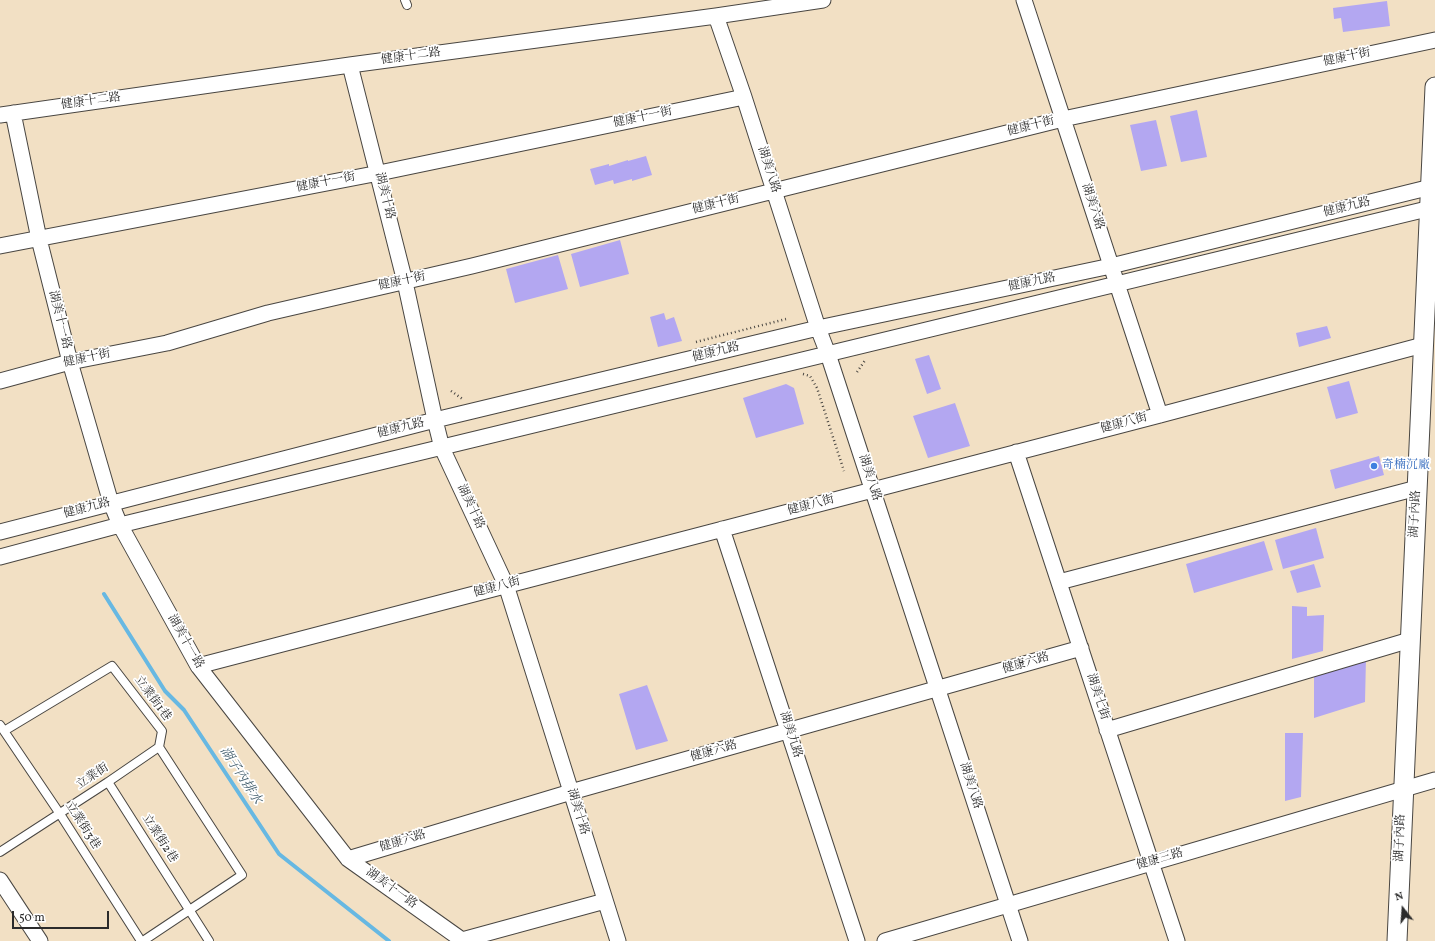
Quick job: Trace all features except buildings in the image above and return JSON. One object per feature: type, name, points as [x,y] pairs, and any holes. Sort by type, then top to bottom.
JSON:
[{"type":"street","name":"健康十二路","points":[[7,114],[823,0]]},
{"type":"street","name":"湖美六路","points":[[1024,0],[1160,415]]},
{"type":"street","name":"湖美八路","points":[[716,16],[775,191],[818,328],[873,490],[1020,941]]},
{"type":"street","name":"健康十街","points":[[0,381],[70,362],[167,343],[268,313],[472,266],[1062,119],[1435,40]]},
{"type":"street","name":"湖美十路","points":[[350,65],[379,172],[442,448],[506,585],[618,941]]},
{"type":"street","name":"湖子內路","points":[[1397,941],[1423,345],[1433,187],[1435,87]]},
{"type":"street","name":"健康十一街","points":[[0,246],[379,172],[744,97]]},
{"type":"street","name":"湖美十一路","points":[[7,114],[70,362],[111,503],[120,525],[198,666],[348,859],[462,940],[605,902]]},
{"type":"street","name":"健康九路","points":[[0,532],[435,420],[818,328],[1111,266],[1433,187]]},
{"type":"street","points":[[0,557],[120,525],[1432,208]]},
{"type":"street","name":"健康八街","points":[[198,666],[1423,345]]},
{"type":"street","name":"湖美七街","points":[[1016,452],[1177,941]]},
{"type":"street","points":[[1059,582],[1417,488]]},
{"type":"street","name":"湖美九路","points":[[722,529],[858,941]]},
{"type":"street","points":[[1108,730],[1410,640]]},
{"type":"street","name":"健康六路","points":[[348,859],[571,792],[1081,648]]},
{"type":"street","name":"健康三路","points":[[885,941],[1435,780]]},
{"type":"street","points":[[0,880],[40,941]]},
{"type":"lane","name":"立業街1巷","points":[[2,728],[112,666],[162,731],[159,747]]},
{"type":"lane","name":"立業街3巷","points":[[2,728],[60,814],[142,941]]},
{"type":"lane","name":"立業街","points":[[0,852],[60,814],[159,747]]},
{"type":"lane","points":[[142,941],[242,875],[159,747]]},
{"type":"lane","name":"立業街2巷","points":[[108,782],[210,941]]},
{"type":"path","points":[[797,374],[810,376],[817,388],[844,470]]},
{"type":"waterway","name":"湖子內排水","points":[[104,594],[165,691],[184,710],[279,854],[389,941]]},
{"type":"place","name":"奇楠沉廠","points":[[1374,466]]}]
